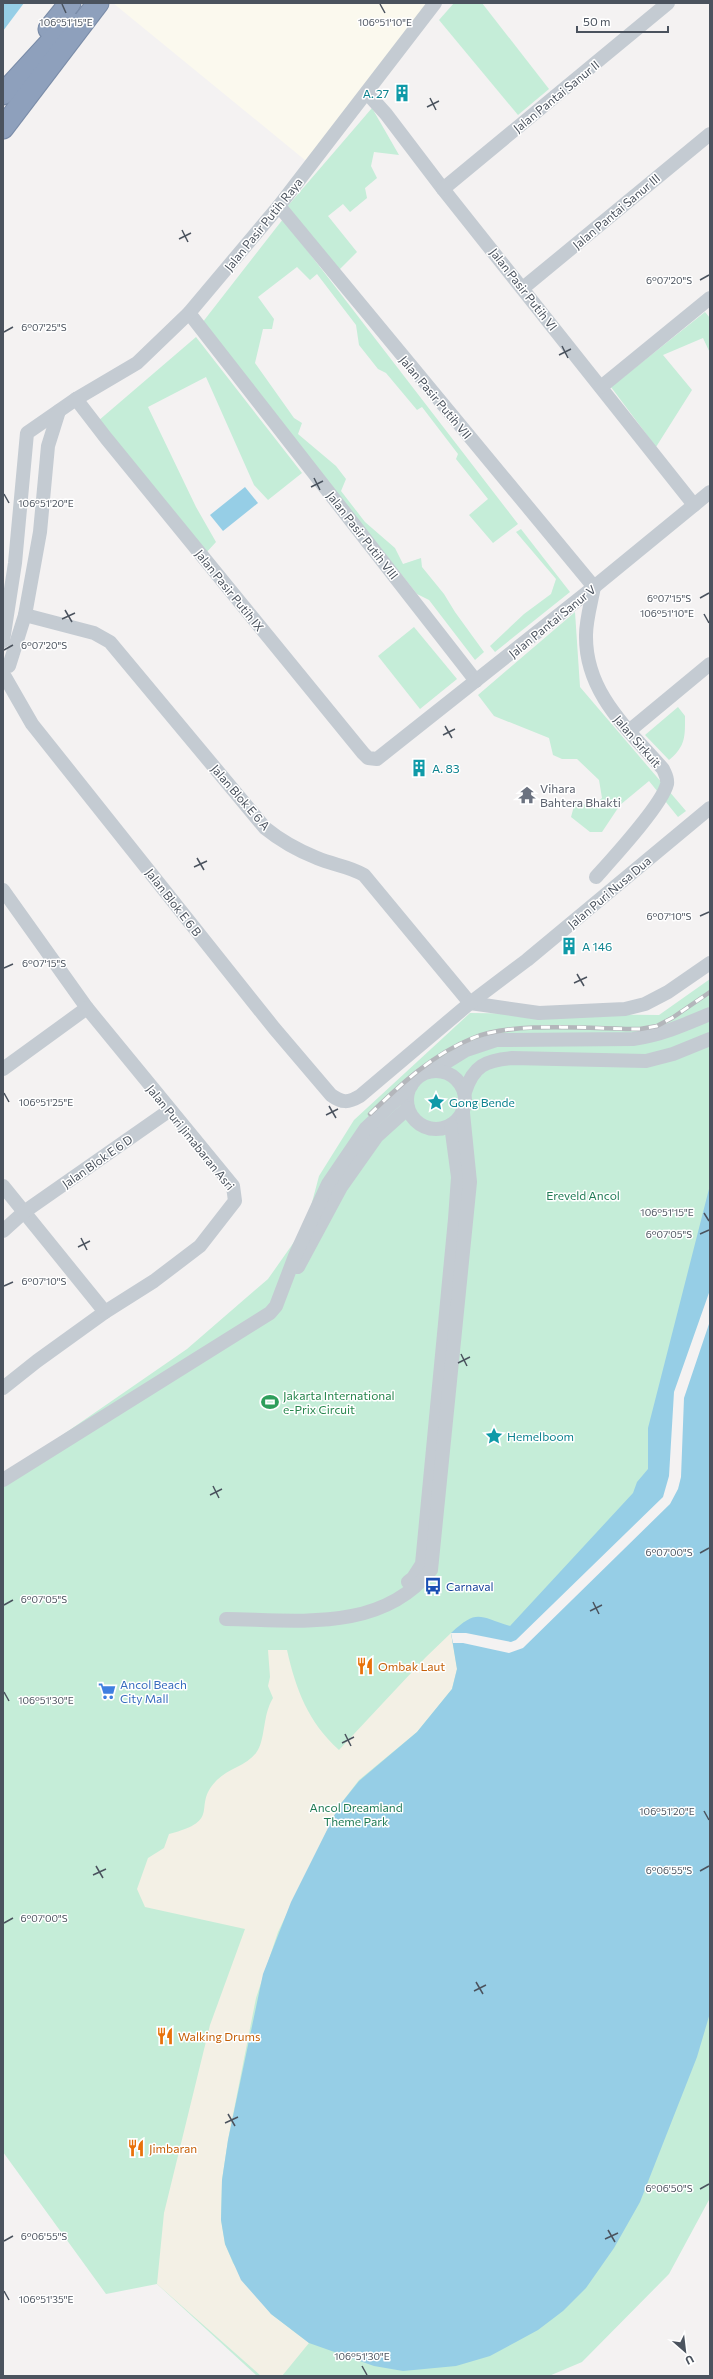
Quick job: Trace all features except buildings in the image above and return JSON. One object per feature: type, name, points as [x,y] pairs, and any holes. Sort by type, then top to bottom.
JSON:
[{"type":"highway","points":[[3,88],[70,3]]},
{"type":"highway","points":[[3,94],[93,7]]},
{"type":"highway","points":[[3,116],[93,7]]},
{"type":"highway","points":[[3,128],[93,7]]},
{"type":"street","name":"Jalan Pasir Putih Raya","points":[[3,641],[18,533],[27,433],[76,399],[137,363],[189,313],[279,206],[435,3]]},
{"type":"street","name":"Jalan Pantai Sanur II","points":[[443,189],[668,3]]},
{"type":"street","name":"Jalan Pasir Putih VI","points":[[367,93],[386,114],[443,189],[523,288],[694,506]]},
{"type":"street","name":"Jalan Pantai Sanur III","points":[[523,288],[710,134]]},
{"type":"street","name":"Jalan Pasir Putih VII","points":[[279,206],[594,587]]},
{"type":"street","points":[[601,387],[710,298]]},
{"type":"street","name":"Jalan Pasir Putih VIII","points":[[189,313],[476,681]]},
{"type":"street","name":"Jalan Pasir Putih IX","points":[[76,399],[106,438],[363,753],[368,758],[376,759],[391,746]]},
{"type":"street","points":[[5,670],[25,615],[40,532],[48,446],[59,411]]},
{"type":"street","name":"Jalan Pantai Sanur V","points":[[391,746],[476,681],[710,492]]},
{"type":"street","points":[[18,533],[40,532]]},
{"type":"street","name":"Jalan Sirkuit","points":[[594,587],[586,635],[589,665],[596,687],[606,704],[663,769],[667,783],[660,798],[640,825],[596,877]]},
{"type":"street","name":"Jalan Blok E 6 A","points":[[25,615],[94,633],[110,642],[265,828],[284,843],[318,859],[352,868],[364,875],[470,1003]]},
{"type":"street","points":[[629,731],[710,664]]},
{"type":"street","name":"Jalan Blok E 6 B","points":[[5,670],[32,724],[274,1028],[331,1095],[341,1102],[351,1102],[360,1096]]},
{"type":"street","name":"Jalan Puri Nusa Dua","points":[[360,1096],[470,1003],[527,960],[710,808]]},
{"type":"street","name":"Jalan Puri Jimabaran Asri","points":[[3,1388],[105,1312],[154,1281],[200,1246],[235,1201],[233,1186],[87,1008],[4,891]]},
{"type":"street","points":[[470,1003],[538,1013],[625,1009],[645,1004],[668,992],[710,963]]},
{"type":"street","points":[[3,1069],[87,1008]]},
{"type":"street","points":[[3,1480],[270,1313],[276,1306],[328,1184],[366,1128],[424,1074],[432,1071],[466,1050],[496,1040],[633,1039],[652,1036],[671,1030],[710,1014]]},
{"type":"street","points":[[451,1125],[458,1177],[422,1564],[413,1578],[394,1592],[352,1608],[320,1612],[224,1615],[320,1621],[353,1617],[399,1600],[418,1586],[431,1570],[470,1182],[463,1113],[466,1103],[465,1092],[469,1078],[480,1066],[494,1060],[512,1058],[646,1061],[673,1054],[710,1039]]},
{"type":"street","points":[[432,1071],[440,1071],[453,1076],[460,1083],[465,1092]]},
{"type":"street","points":[[411,1086],[407,1098],[408,1108],[412,1117],[422,1126],[435,1129],[451,1125],[463,1113]]},
{"type":"street","points":[[282,1289],[304,1259],[341,1187],[377,1136],[408,1108]]},
{"type":"street","name":"Jalan Blok E 6 D","points":[[3,1231],[24,1212],[170,1110]]},
{"type":"street","points":[[3,1186],[105,1312]]},
{"type":"shaded area","points":[[113,3],[435,3],[311,165]]},
{"type":"green space","points":[[454,3],[482,3],[549,89],[518,115],[439,20]]},
{"type":"green space","points":[[372,108],[399,155],[374,152],[371,166],[377,178],[365,188],[367,198],[350,212],[343,204],[328,216],[357,252],[338,271],[286,208]]},
{"type":"green space","points":[[283,219],[518,524],[493,543],[469,515],[488,499],[456,459],[458,454],[422,407],[417,410],[386,373],[378,369],[359,345],[356,325],[317,274],[310,280],[297,267],[258,297],[274,319],[272,329],[263,329],[255,363],[294,418],[302,423],[298,434],[336,466],[346,479],[341,491],[365,522],[395,548],[403,564],[421,558],[422,567],[444,594],[484,652],[475,660],[429,600],[417,594],[202,323]]},
{"type":"green space","points":[[705,312],[710,318],[710,353],[703,338],[663,355],[692,390],[656,447],[611,387]]},
{"type":"green space","points":[[196,337],[302,473],[268,500],[254,485],[206,377],[148,407],[196,507],[216,542],[205,554],[91,427]]},
{"type":"green space","points":[[521,529],[570,592],[495,652],[490,646],[524,614],[551,594],[556,579],[516,532]]},
{"type":"green space","points":[[575,612],[580,687],[686,811],[678,817],[649,781],[620,805],[602,832],[590,832],[571,817],[576,799],[590,808],[602,798],[599,780],[577,759],[562,759],[553,755],[549,738],[494,716],[478,695]]},
{"type":"green space","points":[[414,627],[457,679],[420,709],[378,656]]},
{"type":"green space","points":[[678,707],[685,716],[684,735],[682,745],[679,750],[669,760],[645,735]]},
{"type":"green space","name":"Ancol Dreamland Theme Park","points":[[710,979],[710,2198],[669,2274],[582,2362],[549,2376],[257,2376],[157,2284],[106,2294],[3,2152],[3,1476],[187,1349],[268,1279],[306,1225],[319,1176],[354,1120],[470,1013],[659,1015]]},
{"type":"sand","points":[[451,1633],[457,1669],[452,1689],[417,1732],[359,1780],[339,1806],[278,1932],[256,1998],[228,2140],[222,2180],[221,2220],[225,2244],[233,2263],[271,2314],[309,2343],[282,2376],[261,2376],[157,2284],[164,2213],[210,2025],[245,1929],[145,1907],[137,1889],[148,1858],[164,1848],[169,1834],[186,1829],[196,1823],[204,1812],[209,1790],[216,1781],[225,1773],[247,1761],[259,1748],[267,1712],[273,1698],[268,1686],[270,1677],[268,1650],[287,1650],[299,1692],[311,1717],[328,1739],[339,1750],[426,1657]]},
{"type":"water","points":[[3,3],[24,3],[3,31]]},
{"type":"water","points":[[245,487],[258,503],[223,531],[210,515]]},
{"type":"water","points":[[710,1185],[710,2013],[697,2057],[640,2202],[614,2248],[586,2288],[563,2311],[538,2330],[490,2356],[456,2366],[403,2371],[374,2366],[309,2343],[271,2314],[241,2280],[225,2244],[221,2220],[222,2180],[228,2140],[263,1974],[291,1902],[339,1806],[359,1781],[417,1732],[452,1689],[457,1669],[451,1633],[467,1620],[478,1617],[484,1617],[510,1626],[633,1493],[637,1482],[648,1469],[648,1428]]},
{"type":"pier","points":[[710,1290],[710,1321],[684,1398],[681,1477],[678,1489],[670,1504],[523,1648],[509,1653],[463,1643],[453,1643],[451,1633],[466,1633],[511,1642],[516,1640],[663,1497],[669,1476],[674,1392]]},
{"type":"railway","points":[[370,1114],[405,1081],[431,1061],[473,1038],[510,1029],[554,1027],[640,1029],[657,1026],[672,1018],[710,992]]},
{"type":"place","name":"A. 27","points":[[402,93]]},
{"type":"place","name":"A. 83","points":[[419,768]]},
{"type":"place","name":"Vihara Bahtera Bhakti","points":[[527,795]]},
{"type":"place","name":"A 146","points":[[569,946]]},
{"type":"place","name":"Gong Bende","points":[[436,1102]]},
{"type":"place","name":"Jakarta International e-Prix Circuit","points":[[270,1402]]},
{"type":"place","name":"Hemelboom","points":[[494,1436]]},
{"type":"place","name":"Carnaval","points":[[433,1586]]},
{"type":"place","name":"Ombak Laut","points":[[365,1666]]},
{"type":"place","name":"Ancol Beach City Mall","points":[[107,1691]]},
{"type":"place","name":"Walking Drums","points":[[165,2036]]},
{"type":"place","name":"Jimbaran","points":[[136,2148]]},
{"type":"park label","name":"Ereveld Ancol","points":[[583,1195]]}]
